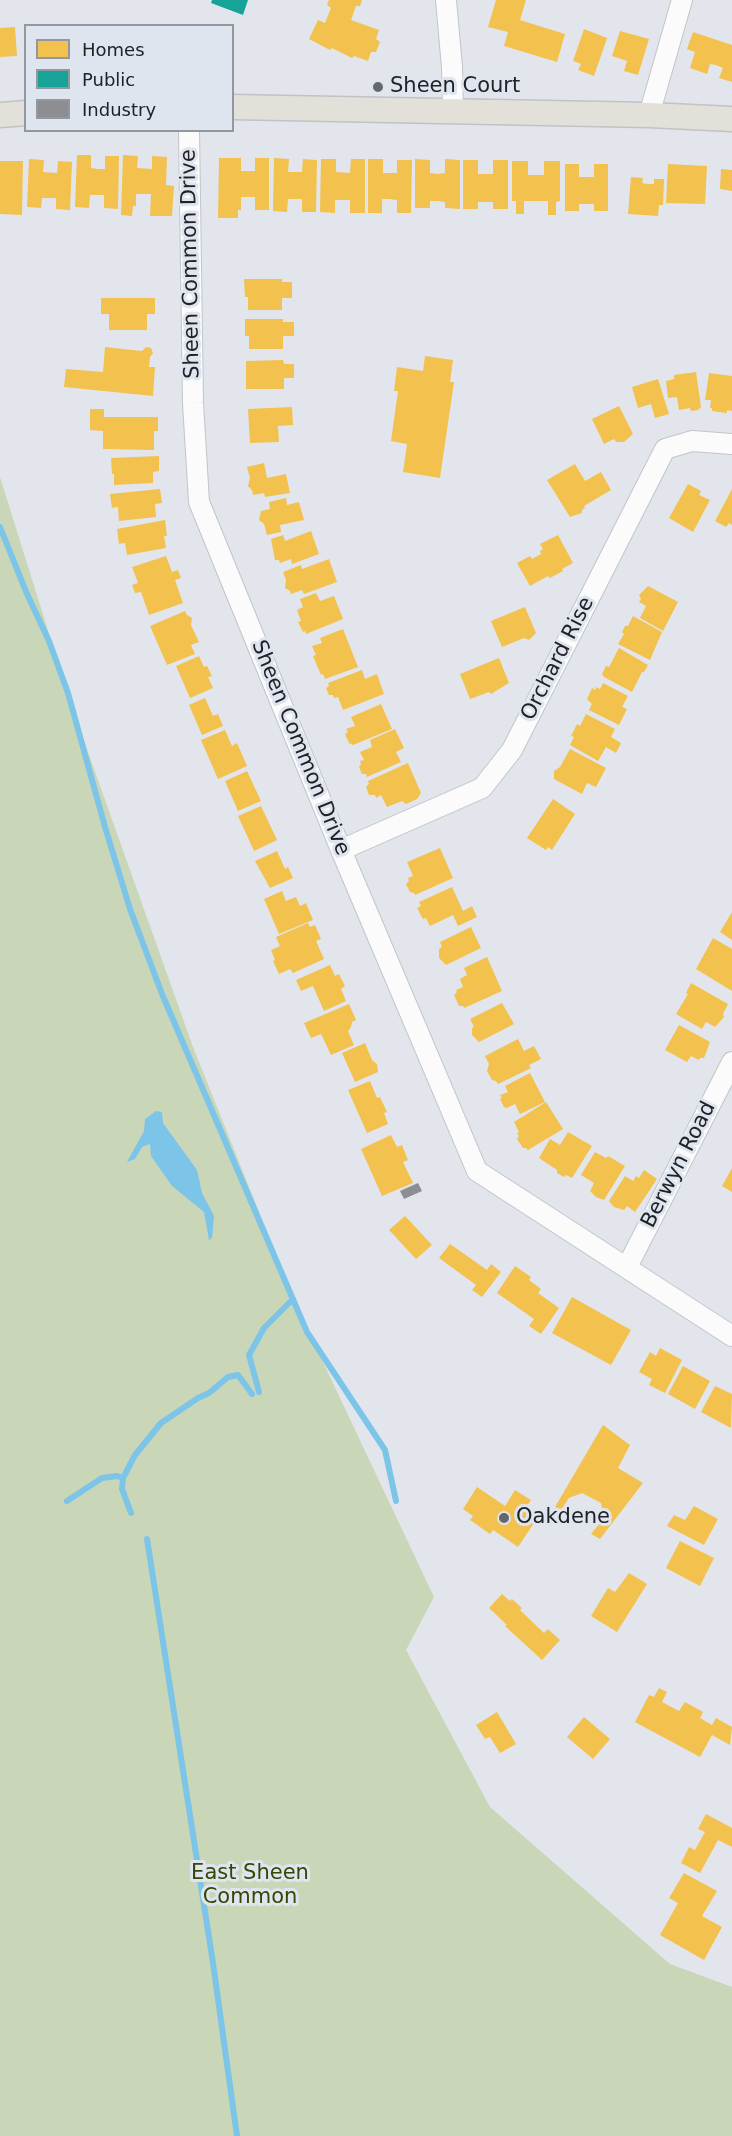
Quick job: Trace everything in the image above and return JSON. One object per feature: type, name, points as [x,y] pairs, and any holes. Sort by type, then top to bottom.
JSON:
[{"type":"main road","points":[[234,107],[649,115],[732,119]]},
{"type":"main road","points":[[0,115],[24,113]]},
{"type":"street","points":[[446,0],[453,111]]},
{"type":"street","points":[[649,115],[682,0]]},
{"type":"street","name":"Sheen Common Drive","points":[[189,132],[193,403],[199,502],[341,850],[477,1171],[732,1336]]},
{"type":"street","name":"Orchard Rise","points":[[341,850],[482,788],[512,750],[665,449],[692,441],[732,444]]},
{"type":"street","name":"Berwyn Road","points":[[627,1267],[732,1062]]},
{"type":"green space","name":"East Sheen Common","points":[[0,477],[72,707],[193,1047],[298,1309],[434,1597],[406,1650],[490,1807],[670,1964],[732,1987],[732,2136],[0,2136]]},
{"type":"water","points":[[156,1111],[162,1112],[163,1123],[197,1170],[202,1193],[214,1216],[212,1238],[209,1240],[204,1212],[172,1186],[151,1156],[150,1144],[142,1147],[135,1159],[127,1162],[144,1131],[145,1119]]},
{"type":"building: Homes","points":[[329,0],[362,0],[360,6],[356,6],[351,20],[379,30],[376,39],[380,42],[376,52],[371,52],[368,61],[354,56],[352,58],[332,48],[330,50],[309,39],[318,20],[325,23],[331,8],[327,5]]},
{"type":"building: Homes","points":[[496,0],[526,0],[520,20],[565,34],[557,62],[504,46],[508,32],[488,27]]},
{"type":"building: Homes","points":[[15,27],[17,56],[0,57],[0,28]]},
{"type":"building: Homes","points":[[584,29],[607,38],[594,76],[578,70],[581,64],[573,61]]},
{"type":"building: Homes","points":[[620,31],[649,39],[638,75],[624,71],[627,61],[612,56]]},
{"type":"building: Homes","points":[[693,32],[732,45],[732,82],[719,78],[723,68],[716,65],[710,64],[707,74],[690,68],[695,52],[687,49]]},
{"type":"building: Homes","points":[[77,155],[91,155],[91,168],[98,169],[105,169],[105,156],[119,156],[118,209],[104,208],[104,195],[90,195],[89,208],[75,207]]},
{"type":"building: Homes","points":[[123,155],[138,156],[137,168],[152,169],[152,156],[167,157],[166,185],[174,186],[172,216],[150,216],[151,194],[136,194],[136,206],[133,206],[132,216],[121,215]]},
{"type":"building: Homes","points":[[219,158],[241,158],[241,171],[255,171],[255,158],[269,158],[269,210],[255,210],[255,197],[241,197],[241,210],[238,210],[238,218],[218,218]]},
{"type":"building: Homes","points":[[274,158],[289,159],[288,172],[302,172],[303,159],[317,160],[316,212],[302,212],[302,199],[288,199],[287,212],[273,211]]},
{"type":"building: Homes","points":[[29,159],[44,160],[43,172],[57,173],[58,161],[72,162],[70,210],[56,209],[56,198],[42,198],[41,208],[27,207]]},
{"type":"building: Homes","points":[[321,159],[336,159],[336,172],[350,173],[351,159],[365,159],[365,213],[350,213],[350,200],[335,200],[335,213],[320,212]]},
{"type":"building: Homes","points":[[368,159],[383,159],[383,173],[397,173],[397,160],[412,160],[411,213],[397,213],[397,200],[382,199],[382,213],[368,213]]},
{"type":"building: Homes","points":[[415,159],[430,160],[430,173],[437,174],[445,173],[445,159],[460,160],[460,209],[445,208],[445,202],[437,201],[430,201],[430,208],[415,208]]},
{"type":"building: Homes","points":[[463,160],[478,160],[478,174],[493,174],[493,160],[508,160],[508,209],[493,209],[493,202],[478,202],[478,209],[463,209]]},
{"type":"building: Homes","points":[[0,161],[23,161],[22,215],[0,214]]},
{"type":"building: Homes","points":[[512,161],[528,161],[528,175],[544,175],[544,161],[560,161],[560,201],[556,202],[556,215],[548,215],[548,201],[524,201],[524,214],[516,214],[516,201],[512,201]]},
{"type":"building: Homes","points":[[565,164],[579,164],[579,177],[594,177],[594,164],[608,164],[608,211],[594,211],[594,204],[579,204],[579,211],[565,211]]},
{"type":"building: Homes","points":[[668,164],[707,166],[705,204],[666,203]]},
{"type":"building: Homes","points":[[721,169],[732,170],[732,191],[720,189]]},
{"type":"building: Homes","points":[[631,177],[643,178],[642,183],[647,184],[654,184],[654,179],[664,179],[663,205],[659,205],[658,216],[628,214]]},
{"type":"building: Homes","points":[[244,279],[282,279],[282,282],[292,282],[292,298],[282,298],[282,310],[248,310]]},
{"type":"building: Homes","points":[[101,298],[155,298],[155,314],[147,314],[147,330],[109,330],[109,314],[101,314]]},
{"type":"building: Homes","points":[[245,319],[283,319],[283,322],[294,322],[294,336],[283,336],[283,349],[249,349],[249,336],[245,336]]},
{"type":"building: Homes","points":[[105,347],[142,351],[146,347],[151,348],[153,353],[149,367],[155,367],[153,396],[64,387],[66,369],[103,372]]},
{"type":"building: Homes","points":[[425,356],[453,360],[450,382],[454,382],[440,478],[403,472],[407,444],[391,441],[398,391],[394,391],[397,367],[423,371]]},
{"type":"building: Homes","points":[[283,360],[284,364],[294,364],[294,378],[284,378],[284,389],[246,389],[246,361]]},
{"type":"building: Homes","points":[[696,372],[701,407],[691,411],[690,408],[679,410],[677,397],[668,398],[666,381],[674,379],[674,375]]},
{"type":"building: Homes","points":[[709,373],[732,376],[732,411],[727,410],[727,413],[712,411],[711,400],[705,400]]},
{"type":"building: Homes","points":[[658,379],[669,414],[655,418],[651,404],[638,408],[632,387]]},
{"type":"building: Homes","points":[[619,406],[633,434],[624,442],[616,442],[614,439],[604,444],[592,419]]},
{"type":"building: Homes","points":[[292,407],[293,425],[278,426],[279,442],[250,443],[248,409]]},
{"type":"building: Homes","points":[[90,409],[104,409],[104,417],[158,417],[158,431],[154,431],[154,450],[103,449],[103,431],[90,430]]},
{"type":"building: Homes","points":[[159,456],[159,471],[153,472],[153,483],[114,485],[111,458]]},
{"type":"building: Homes","points":[[264,463],[267,478],[286,474],[290,493],[265,497],[264,493],[253,495],[248,486],[250,478],[247,467]]},
{"type":"building: Homes","points":[[575,464],[585,481],[601,472],[611,490],[584,506],[582,513],[570,517],[547,480]]},
{"type":"building: Homes","points":[[688,484],[701,491],[699,495],[710,500],[693,532],[669,518]]},
{"type":"building: Homes","points":[[160,489],[162,503],[155,504],[156,517],[119,521],[118,507],[112,508],[110,494]]},
{"type":"building: Homes","points":[[732,489],[732,525],[729,523],[726,527],[715,521]]},
{"type":"building: Homes","points":[[286,498],[287,505],[299,502],[304,520],[280,525],[281,532],[267,535],[264,524],[259,520],[261,511],[270,509],[269,502]]},
{"type":"building: Homes","points":[[165,520],[166,548],[127,555],[125,543],[119,544],[117,529]]},
{"type":"building: Homes","points":[[311,531],[319,554],[292,564],[291,559],[280,563],[279,560],[275,560],[271,539],[283,535],[285,541]]},
{"type":"building: Homes","points":[[558,535],[573,563],[550,578],[548,576],[530,586],[517,563],[530,556],[532,559],[541,554],[540,551],[543,549],[540,544]]},
{"type":"building: Homes","points":[[166,556],[172,572],[178,570],[181,578],[175,580],[183,603],[149,615],[141,592],[135,593],[132,585],[138,583],[132,567]]},
{"type":"building: Homes","points":[[329,559],[337,582],[304,594],[302,590],[291,594],[285,588],[286,580],[283,572],[301,565],[302,569]]},
{"type":"building: Homes","points":[[648,586],[678,602],[663,631],[640,618],[646,606],[639,602],[641,599],[639,595]]},
{"type":"building: Homes","points":[[316,593],[320,601],[334,596],[343,619],[306,634],[298,622],[301,621],[297,610],[303,607],[300,599]]},
{"type":"building: Homes","points":[[525,607],[536,633],[529,640],[524,638],[502,647],[491,621]]},
{"type":"building: Homes","points":[[185,611],[192,618],[191,625],[199,642],[191,645],[195,654],[167,665],[150,626]]},
{"type":"building: Homes","points":[[633,616],[662,632],[650,660],[618,644],[624,634],[622,632],[625,626],[628,626]]},
{"type":"building: Homes","points":[[343,629],[358,667],[325,679],[313,656],[316,655],[312,646],[322,643],[320,638]]},
{"type":"building: Homes","points":[[619,648],[648,665],[632,692],[602,674],[606,666],[609,667]]},
{"type":"building: Homes","points":[[199,656],[204,667],[207,666],[212,676],[208,677],[213,688],[190,698],[176,666]]},
{"type":"building: Homes","points":[[499,658],[509,683],[491,694],[489,692],[470,699],[460,674]]},
{"type":"building: Homes","points":[[362,670],[365,679],[377,674],[384,694],[343,710],[338,697],[334,698],[333,695],[329,695],[326,688],[329,686],[328,683]]},
{"type":"building: Homes","points":[[603,683],[628,696],[622,707],[627,709],[619,725],[589,710],[592,704],[587,699],[592,688],[600,689]]},
{"type":"building: Homes","points":[[205,698],[213,716],[218,714],[223,726],[202,735],[189,705]]},
{"type":"building: Homes","points":[[381,704],[392,729],[353,745],[349,743],[345,734],[348,732],[346,729],[355,726],[351,717]]},
{"type":"building: Homes","points":[[586,714],[615,729],[611,737],[621,743],[616,753],[606,747],[598,761],[570,745],[574,737],[571,736],[577,724],[580,726]]},
{"type":"building: Homes","points":[[395,729],[404,748],[396,752],[401,762],[367,777],[366,774],[362,774],[359,767],[360,761],[364,760],[360,752],[372,747],[370,740]]},
{"type":"building: Homes","points":[[225,730],[232,746],[237,743],[247,766],[218,779],[201,740]]},
{"type":"building: Homes","points":[[570,749],[606,768],[596,787],[587,783],[582,794],[554,779],[554,771],[560,767]]},
{"type":"building: Homes","points":[[408,763],[421,793],[417,799],[406,804],[402,801],[387,807],[381,795],[376,798],[375,795],[369,795],[366,787],[369,784],[368,781]]},
{"type":"building: Homes","points":[[247,771],[261,801],[238,811],[225,781]]},
{"type":"building: Homes","points":[[553,799],[575,814],[552,850],[548,847],[546,850],[527,838]]},
{"type":"building: Homes","points":[[261,806],[277,840],[254,851],[238,816]]},
{"type":"building: Homes","points":[[440,848],[453,878],[415,895],[410,892],[406,884],[409,881],[408,878],[413,876],[407,862]]},
{"type":"building: Homes","points":[[277,851],[285,869],[288,867],[293,878],[270,888],[255,861]]},
{"type":"building: Homes","points":[[452,887],[463,911],[472,906],[477,917],[458,926],[453,915],[430,926],[417,908],[421,906],[419,902]]},
{"type":"building: Homes","points":[[282,891],[286,901],[296,897],[300,906],[306,903],[313,920],[279,934],[264,899]]},
{"type":"building: Homes","points":[[732,912],[732,940],[720,932]]},
{"type":"building: Homes","points":[[308,923],[310,927],[315,925],[321,939],[316,941],[324,959],[293,973],[290,969],[279,974],[271,950],[280,946],[276,937]]},
{"type":"building: Homes","points":[[471,927],[481,948],[446,965],[439,958],[439,949],[442,947],[440,942]]},
{"type":"building: Homes","points":[[713,938],[732,949],[732,991],[696,969]]},
{"type":"building: Homes","points":[[487,957],[502,991],[464,1008],[459,1006],[454,995],[456,990],[463,987],[460,979],[467,975],[464,968]]},
{"type":"building: Homes","points":[[330,965],[335,976],[339,974],[345,986],[341,989],[346,1001],[324,1011],[313,986],[301,991],[296,980]]},
{"type":"building: Homes","points":[[691,983],[728,1004],[723,1014],[724,1017],[715,1027],[706,1022],[702,1029],[676,1014],[688,994],[686,993]]},
{"type":"building: Homes","points":[[502,1003],[514,1024],[479,1042],[472,1035],[474,1027],[470,1019]]},
{"type":"building: Homes","points":[[349,1004],[356,1020],[352,1022],[348,1031],[354,1045],[331,1055],[321,1034],[311,1038],[304,1023]]},
{"type":"building: Homes","points":[[679,1025],[710,1042],[704,1058],[699,1060],[691,1056],[687,1062],[665,1050]]},
{"type":"building: Homes","points":[[518,1039],[524,1051],[534,1046],[541,1059],[529,1065],[531,1068],[498,1084],[492,1080],[487,1071],[489,1064],[485,1056]]},
{"type":"building: Homes","points":[[365,1043],[372,1060],[377,1064],[378,1072],[355,1082],[342,1053]]},
{"type":"building: Homes","points":[[530,1073],[545,1102],[520,1114],[515,1104],[504,1107],[500,1095],[508,1092],[505,1086]]},
{"type":"building: Homes","points":[[370,1081],[377,1098],[380,1097],[387,1112],[384,1113],[388,1124],[367,1133],[348,1090]]},
{"type":"building: Homes","points":[[546,1102],[563,1129],[528,1150],[523,1148],[517,1139],[519,1132],[514,1122]]},
{"type":"building: Homes","points":[[568,1132],[592,1146],[572,1178],[557,1173],[557,1170],[539,1158],[550,1139],[560,1145]]},
{"type":"building: Homes","points":[[391,1135],[397,1147],[402,1145],[408,1160],[403,1162],[413,1183],[382,1196],[361,1149]]},
{"type":"building: Homes","points":[[595,1152],[606,1158],[608,1156],[625,1166],[604,1200],[596,1197],[590,1191],[594,1183],[581,1175]]},
{"type":"building: Homes","points":[[732,1168],[732,1192],[722,1186]]},
{"type":"building: Homes","points":[[644,1170],[657,1179],[635,1212],[627,1206],[624,1210],[614,1207],[609,1201],[625,1176],[633,1181],[636,1176],[639,1178]]},
{"type":"building: Homes","points":[[405,1216],[432,1245],[416,1259],[389,1230]]},
{"type":"building: Homes","points":[[450,1244],[487,1270],[491,1264],[501,1272],[482,1297],[472,1290],[476,1285],[439,1258]]},
{"type":"building: Homes","points":[[515,1266],[531,1277],[529,1280],[541,1289],[538,1293],[559,1308],[541,1334],[529,1326],[534,1319],[497,1293]]},
{"type":"building: Homes","points":[[572,1297],[631,1330],[611,1365],[552,1333]]},
{"type":"building: Homes","points":[[660,1348],[682,1360],[665,1393],[649,1385],[652,1379],[639,1372],[650,1352],[656,1356]]},
{"type":"building: Homes","points":[[683,1366],[710,1381],[695,1409],[668,1394]]},
{"type":"building: Homes","points":[[715,1386],[732,1394],[731,1428],[701,1412]]},
{"type":"building: Homes","points":[[603,1425],[630,1445],[618,1468],[643,1483],[600,1539],[591,1534],[604,1518],[601,1503],[582,1493],[569,1498],[561,1510],[555,1507]]},
{"type":"building: Homes","name":"Oakdene","points":[[477,1487],[505,1506],[515,1490],[531,1500],[527,1506],[540,1514],[518,1547],[493,1530],[490,1534],[470,1520],[473,1516],[463,1509]]},
{"type":"building: Homes","points":[[694,1506],[718,1519],[704,1545],[667,1526],[674,1515],[685,1520]]},
{"type":"building: Homes","points":[[680,1541],[714,1558],[700,1586],[666,1568]]},
{"type":"building: Homes","points":[[629,1573],[647,1584],[617,1632],[591,1616],[608,1588],[615,1592]]},
{"type":"building: Homes","points":[[502,1594],[522,1608],[520,1610],[544,1633],[548,1629],[560,1640],[542,1660],[489,1608]]},
{"type":"building: Homes","points":[[659,1688],[667,1692],[662,1702],[679,1711],[685,1702],[703,1712],[700,1718],[712,1725],[716,1718],[732,1727],[730,1745],[712,1735],[700,1757],[635,1722],[649,1695],[654,1697]]},
{"type":"building: Homes","points":[[497,1712],[516,1744],[500,1753],[490,1737],[485,1739],[476,1725]]},
{"type":"building: Homes","points":[[584,1717],[610,1739],[593,1759],[567,1737]]},
{"type":"building: Homes","points":[[706,1814],[732,1828],[732,1847],[718,1840],[700,1873],[681,1863],[689,1847],[695,1850],[705,1832],[698,1829]]},
{"type":"building: Homes","points":[[684,1873],[717,1891],[702,1916],[722,1927],[704,1960],[660,1935],[678,1903],[669,1898]]},
{"type":"building: Public","points":[[212,0],[248,0],[243,15],[211,3]]},
{"type":"building: Industry","points":[[418,1183],[422,1191],[404,1199],[400,1191]]},
{"type":"waterway","points":[[0,527],[49,641],[68,693],[130,909],[162,994],[307,1332],[385,1450],[396,1501]]},
{"type":"waterway","points":[[259,1392],[249,1355],[264,1328],[293,1299]]},
{"type":"waterway","points":[[131,1513],[122,1489],[123,1478],[135,1455],[161,1423],[209,1393],[228,1377],[238,1375],[252,1394]]},
{"type":"waterway","points":[[67,1501],[102,1478],[117,1476],[123,1478]]},
{"type":"waterway","points":[[147,1539],[213,1963],[237,2136]]},
{"type":"place","name":"Sheen Court","points":[[378,87]]},
{"type":"place","name":"Oakdene","points":[[504,1518]]}]
